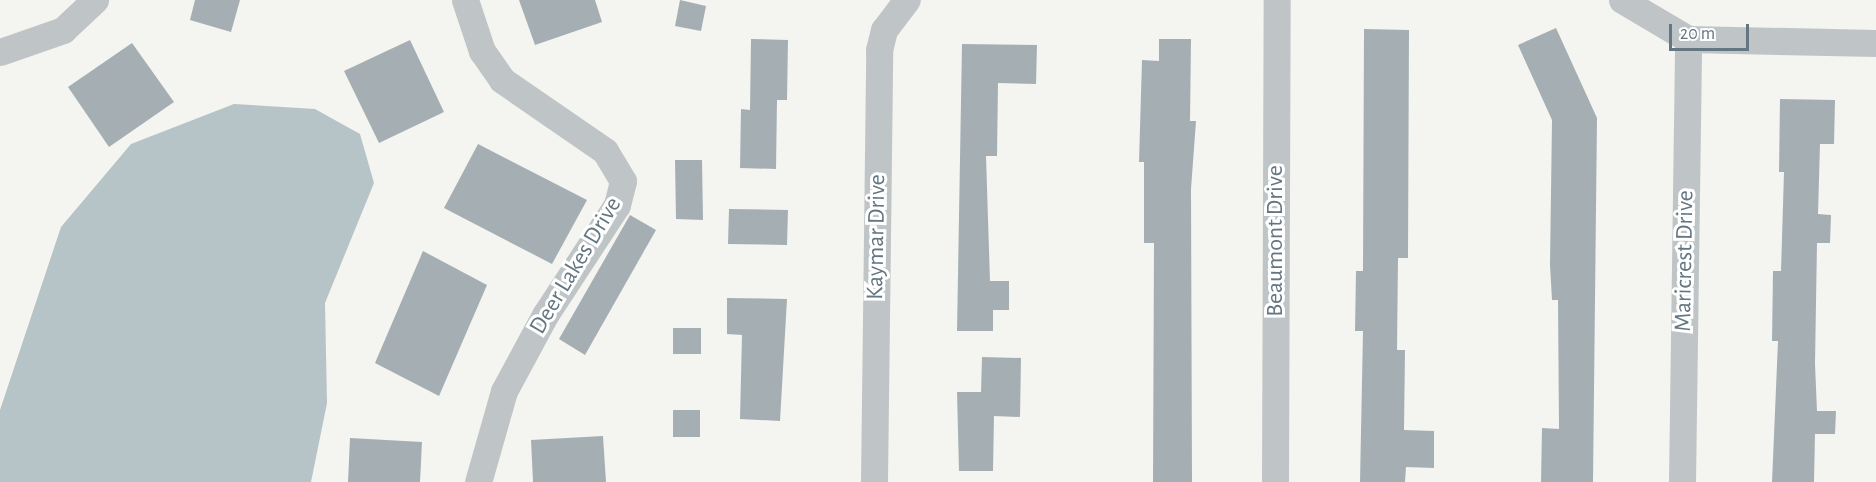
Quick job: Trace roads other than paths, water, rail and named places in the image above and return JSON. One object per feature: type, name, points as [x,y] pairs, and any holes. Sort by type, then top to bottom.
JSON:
[{"type":"street","points":[[0,52],[63,30],[95,0]]},
{"type":"street","name":"Deer Lakes Drive","points":[[465,0],[482,51],[502,80],[605,151],[623,181],[617,205],[545,315],[504,391],[478,482]]},
{"type":"street","name":"Kaymar Drive","points":[[874,482],[879,50],[884,30],[907,0]]},
{"type":"street","name":"Beaumont Drive","points":[[1275,482],[1277,0]]},
{"type":"street","points":[[1622,0],[1688,39],[1876,43]]},
{"type":"street","name":"Maricrest Drive","points":[[1682,482],[1688,39]]}]
